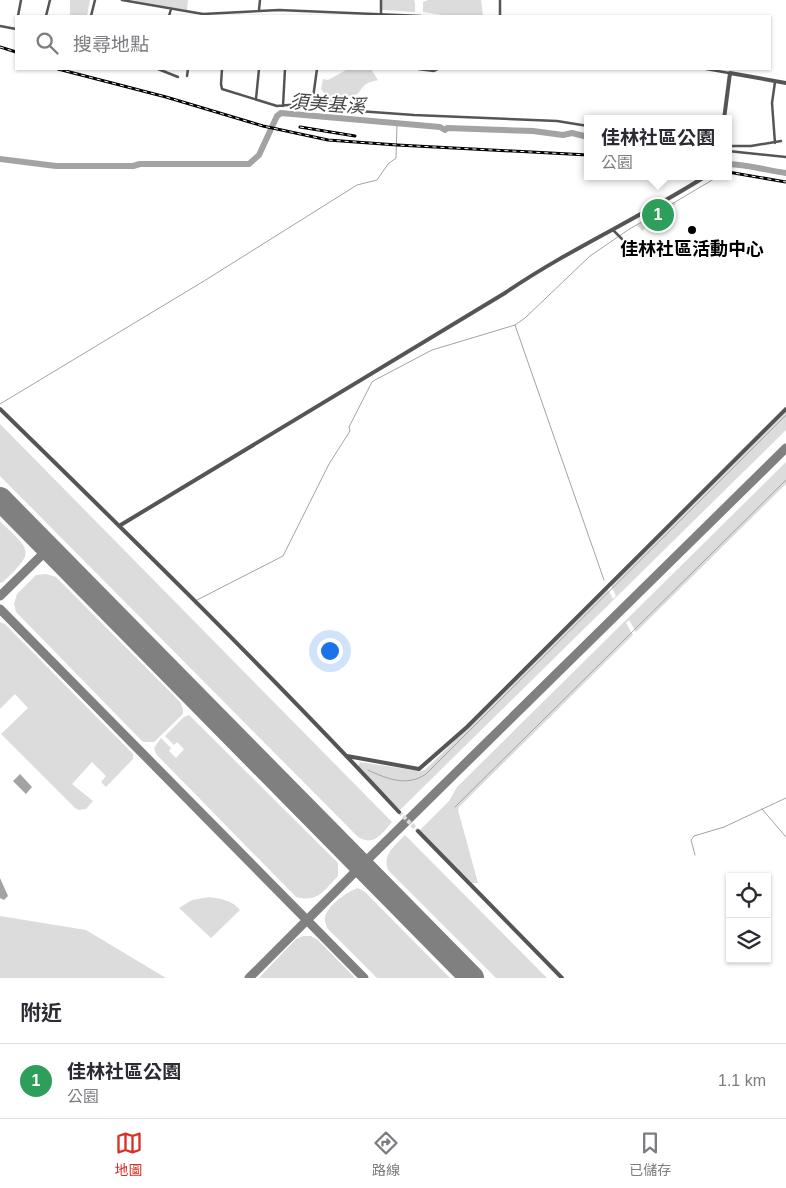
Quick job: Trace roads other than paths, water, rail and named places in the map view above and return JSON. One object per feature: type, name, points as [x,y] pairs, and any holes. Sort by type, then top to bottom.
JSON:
[{"type":"street","points":[[18,15],[21,0]]},
{"type":"street","points":[[46,15],[50,0]]},
{"type":"street","points":[[91,15],[95,0]]},
{"type":"street","points":[[122,0],[188,14],[227,15],[259,10],[279,10],[361,15]]},
{"type":"street","points":[[259,10],[260,0]]},
{"type":"street","points":[[380,0],[381,15]]},
{"type":"street","points":[[500,0],[500,15]]},
{"type":"street","points":[[169,15],[171,9]]},
{"type":"street","points":[[277,15],[279,10]]},
{"type":"street","points":[[0,26],[15,28]]},
{"type":"street","points":[[160,70],[178,77]]},
{"type":"street","points":[[187,76],[188,70]]},
{"type":"street","points":[[222,70],[222,89],[277,106],[300,104],[344,110],[414,115],[557,120],[584,125]]},
{"type":"street","points":[[256,99],[259,70]]},
{"type":"street","points":[[283,106],[285,70]]},
{"type":"street","points":[[312,105],[317,70]]},
{"type":"street","points":[[712,70],[786,83]]},
{"type":"street","points":[[725,115],[730,73]]},
{"type":"street","points":[[775,82],[772,104],[775,143]]},
{"type":"street","points":[[732,146],[751,146],[781,141]]},
{"type":"street","points":[[732,150],[786,157]]},
{"type":"street","points":[[119,526],[506,293],[525,279],[700,180]]},
{"type":"street","points":[[613,230],[622,239]]},
{"type":"street","points":[[347,756],[419,769],[467,727],[786,408]]},
{"type":"street","points":[[0,409],[347,756],[399,812]]},
{"type":"street","points":[[418,831],[562,978]]},
{"type":"waterway","name":"須美基溪","points":[[0,159],[56,166],[249,164],[259,155],[277,116],[281,113],[440,127],[445,130],[447,128],[533,131],[563,135],[572,133],[584,136]]},
{"type":"waterway","points":[[0,404],[204,281],[357,185],[377,180],[388,164],[396,158],[397,123]]},
{"type":"waterway","name":"須美基溪","points":[[732,164],[786,173]]},
{"type":"waterway","points":[[197,600],[283,556],[329,464],[350,431],[349,427],[372,382],[432,350],[515,325],[525,318],[590,256],[628,230],[712,180]]},
{"type":"waterway","points":[[515,325],[604,580]]},
{"type":"waterway","points":[[368,770],[390,779],[404,781],[419,778],[426,774],[786,415]]},
{"type":"waterway","points":[[455,807],[786,480]]},
{"type":"waterway","points":[[695,855],[691,840],[694,836],[724,827],[786,798]]},
{"type":"waterway","points":[[762,809],[786,837]]},
{"type":"tunnel","points":[[399,812],[418,831]]},
{"type":"railway","points":[[0,47],[15,52]]},
{"type":"railway","points":[[62,70],[166,97],[263,126],[328,140],[584,155]]},
{"type":"railway","points":[[300,127],[355,136]]},
{"type":"railway","points":[[732,173],[786,182]]},
{"type":"place","name":"佳林社區公園","points":[[658,215]]},
{"type":"place","name":"佳林社區活動中心","points":[[692,230]]}]
